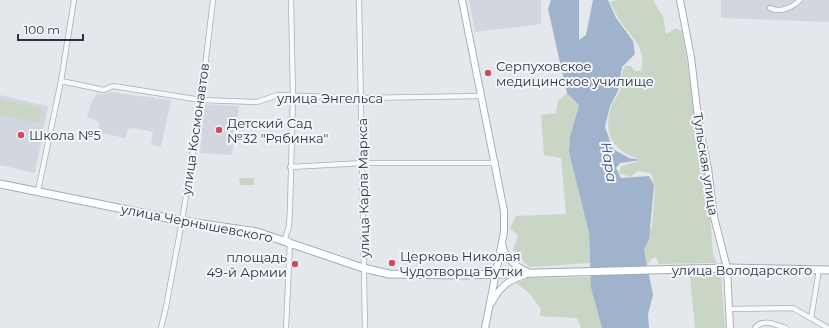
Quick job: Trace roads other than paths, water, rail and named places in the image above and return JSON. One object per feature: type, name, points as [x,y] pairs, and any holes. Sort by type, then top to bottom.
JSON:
[{"type":"main road","name":"улица Чернышевского","points":[[0,184],[182,221],[258,232],[363,268],[389,274],[582,272]]},
{"type":"main road","name":"улица Володарского","points":[[582,272],[727,268],[829,270]]},
{"type":"street","points":[[38,191],[61,81],[74,0]]},
{"type":"street","name":"улица Космонавтов","points":[[161,328],[182,221],[201,100],[213,0]]},
{"type":"street","points":[[286,328],[290,242],[285,238],[289,227],[293,96],[291,0]]},
{"type":"street","name":"улица Карла Маркса","points":[[359,0],[364,163],[363,268],[365,328]]},
{"type":"street","points":[[462,0],[496,163],[504,211],[502,242],[485,328]]},
{"type":"street","name":"Тульская улица","points":[[680,0],[691,57],[699,126],[708,168],[714,217],[727,268],[730,328]]},
{"type":"street","points":[[770,8],[775,10],[785,9],[800,0]]},
{"type":"street","name":"улица Энгельса","points":[[61,81],[104,90],[113,86],[201,100],[257,102],[278,95],[361,98],[482,96]]},
{"type":"street","points":[[290,167],[364,163],[496,163]]},
{"type":"street","points":[[502,242],[504,251],[508,258],[521,269],[530,273]]},
{"type":"street","points":[[811,318],[819,270]]},
{"type":"street","points":[[489,308],[503,285],[514,278],[530,273]]},
{"type":"street","points":[[729,309],[793,308],[828,328]]},
{"type":"street","points":[[755,328],[760,323],[764,323],[786,328]]},
{"type":"water","name":"Нара","points":[[551,0],[579,0],[579,40],[586,35],[593,0],[608,0],[616,18],[633,41],[635,54],[622,67],[618,91],[610,106],[605,127],[613,149],[629,158],[641,160],[620,163],[616,168],[621,178],[649,176],[654,185],[649,239],[644,250],[653,295],[648,314],[649,328],[602,328],[591,288],[589,233],[569,152],[570,137],[579,105],[567,93],[548,9]]},
{"type":"place","name":"Серпуховское медицинское училище","points":[[488,73]]},
{"type":"place","name":"Детский Сад №32 \"Рябинка\"","points":[[219,130]]},
{"type":"place","name":"Школа №5","points":[[21,135]]},
{"type":"place","name":"Церковь Николая Чудотворца Бутки","points":[[392,263]]},
{"type":"place","name":"площадь 49-й Армии","points":[[295,264]]}]
